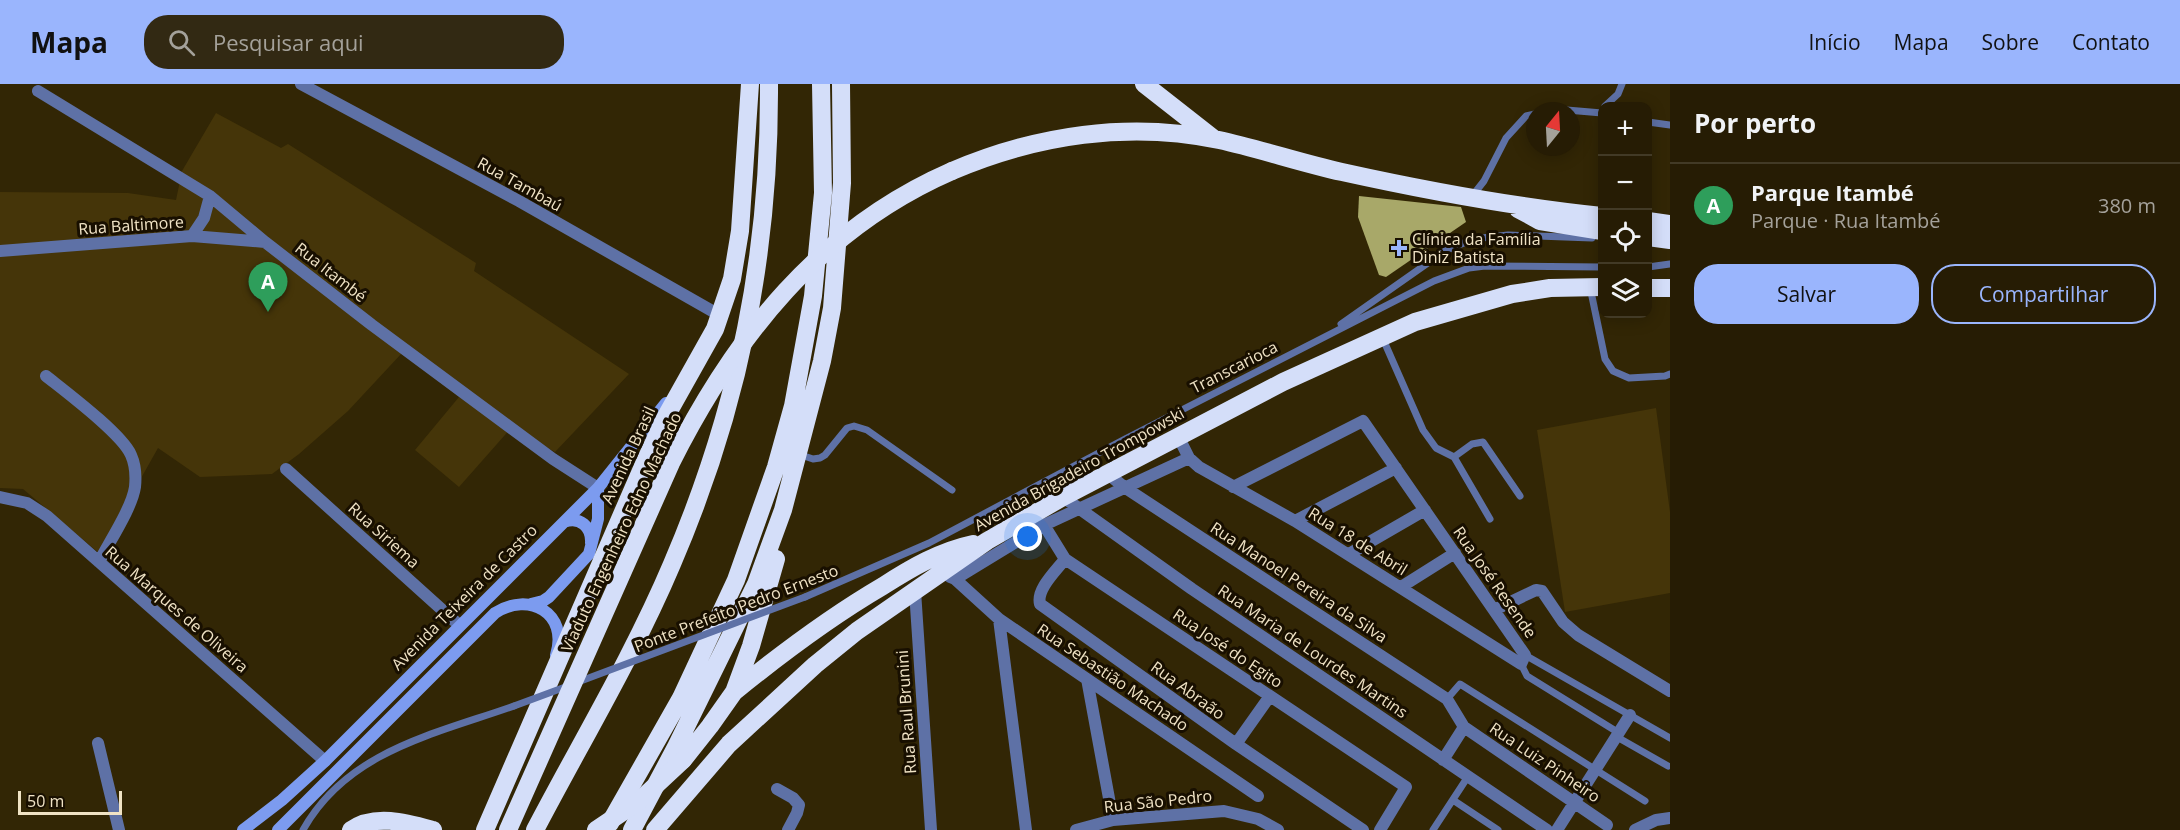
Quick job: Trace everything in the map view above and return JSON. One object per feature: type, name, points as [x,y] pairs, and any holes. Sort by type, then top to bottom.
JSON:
[{"type":"highway","name":"Avenida Brasil","points":[[485,830],[642,466],[664,420],[721,316],[732,279],[740,231],[750,84]]},
{"type":"highway","points":[[535,830],[630,653],[671,566],[708,470],[740,362],[763,233],[770,134],[769,84]]},
{"type":"highway","points":[[607,830],[681,698],[736,580],[776,467],[793,406],[813,296],[823,193],[821,84]]},
{"type":"highway","points":[[632,830],[676,747],[756,584],[783,510],[822,361],[832,308],[842,183],[841,84]]},
{"type":"highway","points":[[1144,84],[1215,139],[1399,184],[1598,215]]},
{"type":"highway","name":"Viaduto Engenheiro Edno Machado","points":[[508,830],[671,463],[694,418],[739,347],[778,298],[805,270],[832,246],[902,196],[952,171],[1005,151],[1093,133],[1146,130],[1215,139]]},
{"type":"highway","points":[[1502,201],[1540,220],[1598,230]]},
{"type":"highway","points":[[1652,222],[1670,224]]},
{"type":"highway","points":[[1652,239],[1670,240]]},
{"type":"highway","points":[[1652,288],[1670,286]]},
{"type":"highway","name":"Avenida Brigadeiro Trompowski","points":[[655,830],[729,744],[787,688],[857,631],[915,591],[948,576],[987,541],[1063,497],[1284,382],[1382,337],[1436,316],[1512,294],[1550,288],[1596,287]]},
{"type":"highway","points":[[734,692],[752,646],[768,589],[778,551],[783,510]]},
{"type":"highway","points":[[596,830],[639,801],[683,759],[734,692],[796,642],[903,573],[935,556],[987,541]]},
{"type":"highway","points":[[351,830],[371,822],[392,821],[433,830]]},
{"type":"street","name":"Rua Tambaú","points":[[301,84],[499,190],[721,316]]},
{"type":"street","name":"Rua Itambé","points":[[38,91],[210,196],[372,325],[553,459],[598,488]]},
{"type":"street","points":[[192,236],[204,218],[210,196]]},
{"type":"street","name":"Rua Baltimore","points":[[0,250],[192,236],[265,242]]},
{"type":"street","name":"Avenida Teixeira de Castro","points":[[243,830],[282,800],[325,761],[598,488],[691,372]]},
{"type":"street","points":[[46,376],[120,439],[131,454],[135,471],[135,488],[99,562]]},
{"type":"street","name":"Rua José Resende","points":[[1233,488],[1364,421],[1494,610],[1523,660]]},
{"type":"street","name":"Rua 18 de Abril","points":[[1178,436],[1190,458],[1199,467],[1295,521],[1523,660]]},
{"type":"street","points":[[948,576],[1080,507],[1190,458]]},
{"type":"street","points":[[1295,521],[1396,468]]},
{"type":"street","name":"Rua Siriema","points":[[286,469],[459,625]]},
{"type":"street","name":"Rua Manoel Pereira da Silva","points":[[1107,473],[1124,487],[1447,699],[1464,727]]},
{"type":"street","points":[[591,548],[598,519],[598,488]]},
{"type":"street","name":"Rua Marques de Oliveira","points":[[0,497],[27,503],[47,516],[325,761]]},
{"type":"street","name":"Rua Maria de Lourdes Martins","points":[[1063,497],[1192,589],[1467,778],[1547,830]]},
{"type":"street","points":[[1349,554],[1425,510]]},
{"type":"street","points":[[564,522],[574,520],[586,525],[591,534],[591,548]]},
{"type":"street","name":"Rua José do Egito","points":[[1044,525],[1065,559],[1406,787],[1380,830]]},
{"type":"street","name":"Avenida Teixeira de Castro","points":[[278,830],[495,614],[505,607],[537,604],[549,597],[586,558],[591,548]]},
{"type":"street","points":[[1401,587],[1455,553]]},
{"type":"street","name":"Rua Abraão","points":[[1065,559],[1041,591],[1038,598],[1040,604],[1236,744],[1363,830]]},
{"type":"street","name":"Rua Sebastião Machado","points":[[948,576],[999,619],[1258,796]]},
{"type":"street","points":[[1494,610],[1536,590],[1542,591],[1563,622],[1578,635],[1670,691]]},
{"type":"street","name":"Rua Raul Brunini","points":[[915,591],[931,830]]},
{"type":"street","points":[[526,604],[547,612],[556,627],[559,646],[548,686]]},
{"type":"street","points":[[999,619],[1026,830]]},
{"type":"street","points":[[1087,679],[1113,820]]},
{"type":"street","points":[[1236,744],[1270,696]]},
{"type":"street","points":[[1557,830],[1630,715]]},
{"type":"street","points":[[1443,760],[1464,727]]},
{"type":"street","name":"Rua Luiz Pinheiro","points":[[1464,727],[1607,825]]},
{"type":"street","points":[[98,743],[119,830]]},
{"type":"street","points":[[777,789],[793,798],[799,805],[788,830]]},
{"type":"street","name":"Rua São Pedro","points":[[1076,830],[1113,820],[1224,811],[1258,819],[1278,830]]},
{"type":"street","points":[[1635,830],[1656,820],[1670,818]]},
{"type":"lane","points":[[1610,102],[1618,94],[1622,84]]},
{"type":"lane","points":[[1580,110],[1598,110]]},
{"type":"lane","points":[[1473,196],[1484,181],[1506,138],[1526,116]]},
{"type":"lane","points":[[1652,123],[1670,125]]},
{"type":"lane","name":"Transcarioca","points":[[1324,336],[1445,251],[1466,242],[1489,236],[1508,235],[1598,238]]},
{"type":"lane","points":[[1652,241],[1670,246]]},
{"type":"lane","points":[[1652,266],[1670,264]]},
{"type":"lane","name":"Transcarioca","points":[[1125,439],[1434,281],[1469,268],[1502,265],[1598,267]]},
{"type":"lane","points":[[1596,287],[1605,359],[1613,371],[1629,378],[1670,374]]},
{"type":"lane","points":[[1382,337],[1423,430],[1436,448],[1454,457],[1490,519]]},
{"type":"lane","points":[[798,454],[813,459],[825,455],[847,428],[854,426],[867,430],[952,490]]},
{"type":"lane","name":"Ponte Prefeito Pedro Ernesto","points":[[303,830],[322,801],[347,776],[384,753],[794,602],[860,575],[929,543],[1125,439]]},
{"type":"lane","points":[[1454,457],[1472,444],[1483,442],[1520,496]]},
{"type":"lane","points":[[1523,660],[1527,676],[1668,766]]},
{"type":"lane","name":"Rua José Resende","points":[[1523,660],[1670,738]]},
{"type":"lane","points":[[1447,699],[1460,684],[1646,801]]},
{"type":"lane","points":[[1432,830],[1467,778]]},
{"type":"lane","points":[[1453,800],[1498,830]]},
{"type":"lane","points":[[1483,830],[1488,823]]},
{"type":"shaded area","points":[[216,113],[281,148],[288,144],[476,263],[474,271],[629,374],[555,452],[511,428],[459,487],[415,450],[459,397],[402,353],[348,411],[299,454],[272,474],[200,477],[158,448],[99,553],[23,489],[0,488],[0,192],[128,193],[176,200],[182,171]]},
{"type":"shaded area","points":[[1656,408],[1670,512],[1670,593],[1565,612],[1537,430]]},
{"type":"building","name":"Clínica da Família Diniz Batista","points":[[1359,196],[1461,207],[1466,222],[1386,277],[1379,275],[1358,217]]},
{"type":"place","name":"Clínica da Família Diniz Batista","points":[[1399,248]]},
{"type":"place","name":"Parque Itambé","points":[[268,312]]}]
